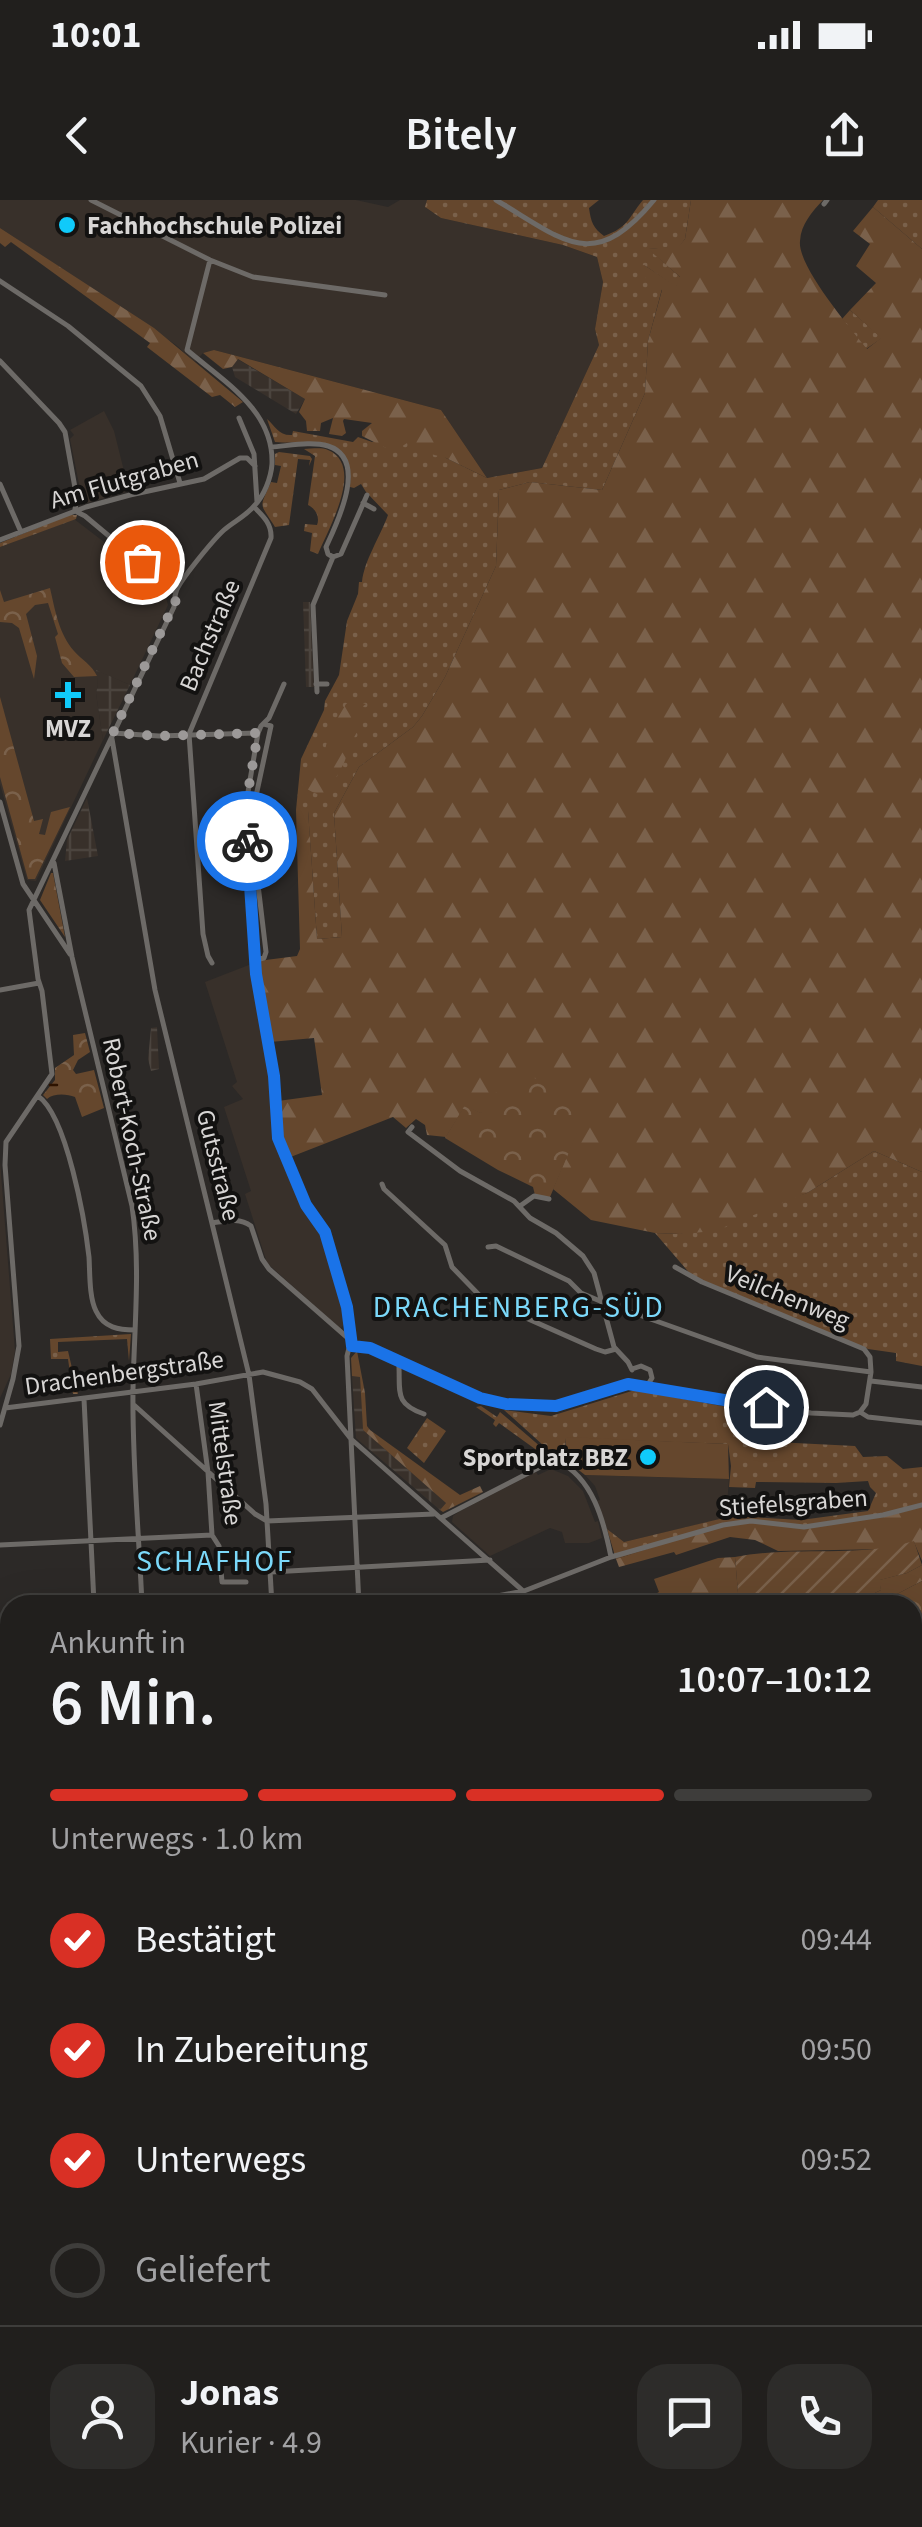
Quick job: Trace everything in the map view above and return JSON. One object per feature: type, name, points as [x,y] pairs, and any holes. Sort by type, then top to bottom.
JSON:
[{"type":"street","points":[[91,200],[210,260],[252,276],[386,296]]},
{"type":"street","points":[[496,200],[574,244],[595,245],[621,234],[654,200]]},
{"type":"street","points":[[0,1426],[19,1346],[4,1152],[8,1137],[52,1074],[29,916],[176,600],[176,592],[206,549],[256,505],[270,474],[271,447],[266,426],[254,408],[187,350],[210,260]]},
{"type":"street","points":[[0,281],[68,326],[141,386],[160,416],[180,483]]},
{"type":"street","points":[[0,361],[65,432],[77,499],[74,512],[85,516],[176,592]]},
{"type":"street","name":"Bachstraße","points":[[212,963],[204,934],[189,734],[271,528],[256,505],[252,449],[239,418]]},
{"type":"street","points":[[271,447],[327,446],[340,453],[348,472],[346,494],[326,547],[333,557]]},
{"type":"street","name":"Am Flutgraben","points":[[0,540],[130,494],[211,476],[240,458],[255,466]]},
{"type":"street","points":[[0,484],[21,532]]},
{"type":"street","points":[[327,684],[317,688],[313,605],[333,557],[342,554],[367,494]]},
{"type":"street","points":[[363,504],[374,509]]},
{"type":"street","points":[[284,684],[270,718],[258,733],[248,792],[250,903],[256,974],[274,1076],[278,1138],[306,1205],[325,1232],[351,1328],[351,1439],[358,1595]]},
{"type":"street","points":[[256,960],[264,958],[266,952],[254,852],[256,796],[270,726],[264,724]]},
{"type":"street","points":[[112,734],[258,733]]},
{"type":"street","name":"Gutsstraße","points":[[112,734],[155,990],[249,1374],[267,1521],[271,1595]]},
{"type":"street","points":[[0,802],[24,884],[35,900]]},
{"type":"street","name":"Robert-Koch-Straße","points":[[54,860],[72,956],[132,1206],[138,1256],[133,1404],[142,1595]]},
{"type":"street","name":"Robert-Koch-Straße","points":[[35,900],[72,956]]},
{"type":"street","points":[[0,990],[39,983]]},
{"type":"street","points":[[38,1096],[58,1124],[70,1156],[97,1313],[113,1329],[135,1330]]},
{"type":"street","points":[[412,1127],[408,1132],[421,1144],[520,1206],[530,1218],[556,1232],[583,1256],[594,1273],[616,1350],[632,1370],[628,1384]]},
{"type":"street","points":[[382,1184],[445,1245],[452,1267],[483,1299],[596,1349],[616,1350]]},
{"type":"street","points":[[520,1206],[534,1196],[549,1199]]},
{"type":"street","points":[[212,1223],[248,1223],[269,1269],[350,1345],[370,1348],[494,1402],[556,1406],[628,1384],[811,1414],[853,1415],[866,1404],[871,1372]]},
{"type":"street","name":"Veilchenweg","points":[[488,1247],[511,1253],[600,1301],[757,1357],[871,1372],[870,1357],[864,1349],[676,1268]]},
{"type":"street","points":[[401,1362],[401,1400],[411,1410],[424,1414]]},
{"type":"street","points":[[632,1370],[641,1366],[650,1370],[652,1378],[647,1386]]},
{"type":"street","points":[[249,1374],[269,1372],[308,1386],[351,1439],[528,1595]]},
{"type":"street","name":"Drachenbergstraße","points":[[5,1408],[249,1374]]},
{"type":"street","points":[[871,1380],[922,1387]]},
{"type":"street","name":"Mittelstraße","points":[[196,1384],[212,1536],[220,1546],[222,1582],[246,1582]]},
{"type":"street","points":[[84,1399],[93,1595]]},
{"type":"street","points":[[133,1404],[267,1521],[439,1516],[557,1461],[574,1470],[588,1488],[611,1558]]},
{"type":"street","points":[[860,1412],[868,1417],[922,1424]]},
{"type":"street","name":"Stiefelsgraben","points":[[503,1595],[723,1525],[751,1520],[804,1526],[884,1515],[922,1505]]},
{"type":"street","points":[[0,1545],[212,1536]]},
{"type":"street","points":[[270,1572],[490,1560]]},
{"type":"shaded area","points":[[0,200],[356,200],[388,207],[400,200],[427,200],[426,208],[441,218],[563,245],[597,257],[603,282],[595,329],[599,345],[542,468],[487,478],[441,410],[214,350],[203,353],[195,362],[176,345],[0,228]]},
{"type":"shaded area","points":[[237,359],[305,399],[296,414],[235,377],[232,367]]},
{"type":"shaded area","points":[[104,411],[114,431],[129,491],[83,504],[70,439],[74,435],[70,430]]},
{"type":"shaded area","points":[[74,519],[163,587],[168,605],[130,685],[97,671],[103,740],[36,881],[27,880],[0,784],[0,547]]},
{"type":"shaded area","points":[[303,602],[310,602],[314,687],[306,687]]},
{"type":"shaded area","points":[[96,670],[130,685],[103,740],[96,693]]},
{"type":"shaded area","points":[[87,798],[98,856],[65,861],[67,840]]},
{"type":"shaded area","points":[[254,963],[273,1076],[277,1140],[305,1208],[324,1233],[347,1321],[340,1329],[267,1263],[245,1194],[251,1191],[224,1107],[243,1099],[232,1086],[237,1082],[205,982]]},
{"type":"shaded area","points":[[157,1027],[159,1069],[151,1071],[151,1028]]},
{"type":"shaded area","points":[[0,1161],[15,1351],[11,1374],[0,1398]]},
{"type":"shaded area","points":[[352,1376],[360,1376],[363,1430],[446,1503],[440,1510],[356,1438]]},
{"type":"shaded area","points":[[551,1469],[568,1476],[583,1491],[602,1538],[589,1543],[565,1543],[562,1532],[550,1528],[490,1556],[452,1522],[460,1511],[536,1472],[538,1475]]},
{"type":"shaded area","points":[[585,1475],[729,1479],[726,1518],[624,1542],[607,1529],[595,1501],[600,1500],[595,1486]]},
{"type":"green space","points":[[427,200],[599,200],[589,208],[593,224],[604,236],[623,225],[643,200],[691,200],[685,239],[679,247],[649,249],[681,278],[676,287],[644,265],[662,289],[648,341],[645,393],[602,490],[530,482],[499,490],[496,566],[445,677],[413,727],[359,767],[334,813],[342,937],[317,939],[308,811],[296,810],[301,759],[339,675],[347,621],[388,515],[361,484],[350,487],[349,469],[338,449],[317,443],[275,442],[267,419],[284,434],[292,435],[293,431],[353,442],[358,437],[372,442],[411,432],[446,458],[487,478],[542,468],[599,345],[595,329],[603,282],[597,257],[563,245],[441,218],[425,207]]},
{"type":"green space","points":[[691,200],[823,200],[802,229],[801,252],[826,297],[867,349],[881,338],[850,310],[876,283],[856,266],[870,244],[853,231],[873,207],[922,249],[922,1172],[874,1151],[807,1193],[715,1231],[680,1234],[591,1220],[553,1189],[588,1105],[480,1113],[465,1106],[446,1137],[427,1135],[425,1125],[416,1119],[406,1128],[393,1117],[288,1158],[280,1130],[278,1101],[322,1095],[314,1038],[270,1042],[258,961],[297,956],[300,949],[296,810],[308,810],[317,939],[342,937],[334,813],[359,767],[413,727],[445,677],[496,566],[499,490],[530,482],[602,490],[645,393],[648,341],[662,290],[632,268],[644,265],[676,286],[680,277],[648,249],[679,246],[685,239]]},
{"type":"green space","points":[[878,200],[922,200],[922,249],[873,207]]},
{"type":"green space","points":[[0,228],[154,328],[243,402],[235,407],[220,395],[212,397],[147,347],[150,343],[11,242],[5,247],[0,243]]},
{"type":"green space","points":[[850,310],[882,338],[866,349],[842,319]]},
{"type":"green space","points":[[214,350],[441,410],[487,478],[446,458],[412,449],[410,441],[398,449],[384,447],[362,436],[362,431],[372,423],[344,419],[346,433],[342,436],[329,434],[333,418],[321,423],[320,431],[307,431],[299,412],[305,399],[238,359],[232,367],[223,369],[203,353]]},
{"type":"green space","points":[[304,449],[328,450],[339,458],[344,470],[341,499],[318,554],[310,551],[312,533],[304,531],[305,524],[317,525],[318,519],[308,505],[315,456]]},
{"type":"green space","points":[[275,454],[312,459],[309,466],[310,460],[298,459],[289,525],[275,527],[262,505],[271,482],[277,483],[281,466],[275,465]]},
{"type":"green space","points":[[77,515],[76,519],[0,547],[0,543]]},
{"type":"green space","points":[[50,588],[65,637],[97,676],[74,677],[62,663],[48,603],[35,605],[26,614],[37,656],[34,679],[19,628],[0,622],[0,590],[4,602]]},
{"type":"green space","points":[[0,697],[34,821],[43,819],[39,834],[45,835],[51,812],[70,807],[35,879],[28,879],[0,777]]},
{"type":"green space","points":[[346,704],[366,704],[331,787],[321,795],[302,787],[304,775],[324,754],[329,733]]},
{"type":"green space","points":[[53,873],[65,937],[40,900]]},
{"type":"green space","points":[[85,1033],[90,1052],[78,1060],[73,1070],[76,1074],[94,1070],[104,1108],[82,1117],[75,1097],[47,1099],[43,1095],[55,1080],[55,1068],[74,1055],[73,1035]]},
{"type":"green space","points":[[514,1068],[589,1105],[550,1197],[535,1195],[533,1187],[445,1138],[465,1105],[481,1113]]},
{"type":"green space","points":[[874,1151],[922,1172],[922,1366],[896,1361],[896,1353],[868,1349],[692,1276],[655,1233],[680,1234],[807,1193]]},
{"type":"green space","points":[[131,1334],[129,1361],[127,1339],[58,1342],[58,1352],[68,1351],[78,1394],[73,1394],[68,1359],[51,1359],[50,1339]]},
{"type":"green space","points":[[357,1351],[370,1430],[460,1495],[480,1486],[483,1492],[443,1512],[440,1510],[446,1503],[363,1430],[360,1377],[352,1376],[351,1358]]},
{"type":"green space","points":[[635,1390],[743,1410],[742,1428],[775,1442],[855,1446],[863,1457],[887,1456],[903,1469],[922,1467],[922,1507],[835,1524],[700,1532],[616,1559],[607,1529],[624,1542],[732,1516],[801,1520],[868,1511],[876,1493],[868,1481],[756,1482],[755,1488],[729,1487],[728,1444],[566,1438],[565,1449],[554,1455],[504,1410],[551,1416]]},
{"type":"green space","points":[[481,1406],[497,1417],[500,1412],[549,1454],[549,1460],[541,1460],[542,1454],[499,1423],[496,1427],[495,1420],[476,1407]]},
{"type":"green space","points":[[427,1418],[446,1431],[424,1463],[407,1448]]},
{"type":"green space","name":"Sportplatz BBZ","points":[[566,1437],[728,1444],[729,1479],[585,1475],[566,1460]]},
{"type":"green space","points":[[922,1507],[922,1561],[914,1542],[890,1549],[778,1551],[755,1540],[730,1537],[676,1555],[674,1552],[619,1567],[616,1559],[700,1532],[751,1522],[803,1528]]},
{"type":"green space","points":[[914,1541],[922,1565],[880,1580],[881,1590],[871,1595],[738,1595],[735,1557],[892,1546]]},
{"type":"green space","points":[[735,1557],[738,1595],[653,1595],[659,1592],[654,1579],[718,1558]]},
{"type":"green space","points":[[922,1565],[922,1581],[895,1595],[871,1595],[881,1590],[879,1580]]},
{"type":"green space","points":[[922,1581],[922,1595],[895,1595]]},
{"type":"waterway","points":[[50,1085],[57,1085]]},
{"type":"way so far","points":[[142,562],[172,587],[176,600],[113,733],[258,733],[248,792],[247,841]]},
{"type":"place","name":"Fachhochschule Polizei","points":[[67,225]]},
{"type":"place","name":"MVZ","points":[[68,695]]},
{"type":"place","name":"Sportplatz BBZ","points":[[648,1457]]},
{"type":"district","name":"DRACHENBERG-SÜD","points":[[519,1307]]},
{"type":"district","name":"SCHAFHOF","points":[[215,1561]]},
{"type":"route","points":[[247,841],[256,974],[274,1076],[278,1138],[306,1205],[325,1232],[347,1307],[352,1346],[370,1348],[480,1398],[506,1404],[556,1406],[628,1384],[766,1407]]}]
